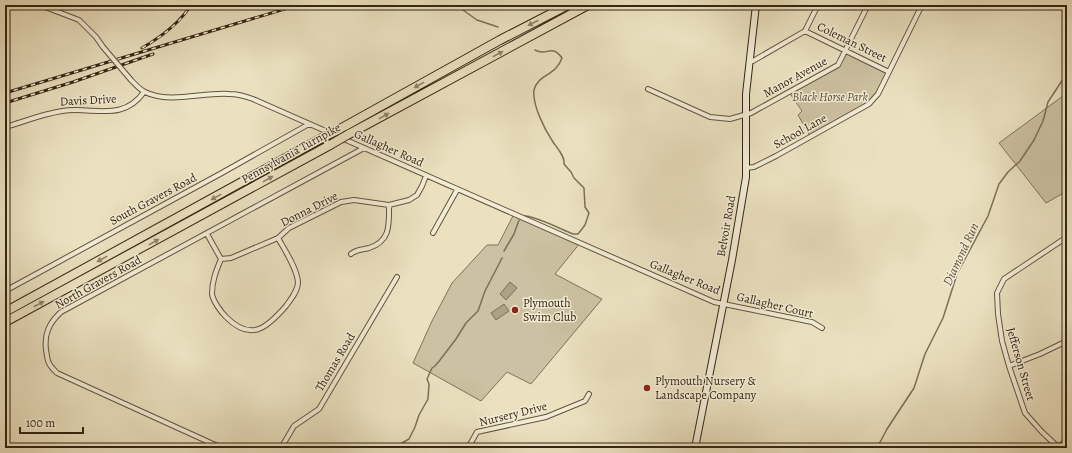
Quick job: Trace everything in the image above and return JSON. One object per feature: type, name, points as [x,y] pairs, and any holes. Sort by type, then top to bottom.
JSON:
[{"type":"highway","name":"Pennsylvania Turnpike","points":[[5,312],[500,40],[568,5]]},
{"type":"highway","name":"Pennsylvania Turnpike","points":[[5,322],[588,5]]},
{"type":"street","name":"Gallagher Road","points":[[40,5],[79,20],[88,28],[131,80],[144,92],[166,97],[228,94],[243,96],[271,106],[457,190],[714,302],[724,303]]},
{"type":"street","name":"Belvoir Road","points":[[696,448],[724,303],[746,168],[746,94],[756,5]]},
{"type":"street","points":[[749,60],[753,61],[805,31],[818,5]]},
{"type":"street","name":"Manor Avenue","points":[[648,89],[710,117],[730,119],[751,113],[838,65],[868,5]]},
{"type":"street","name":"School Lane","points":[[746,168],[754,167],[776,156],[869,104],[878,94],[922,5]]},
{"type":"street","name":"Coleman Street","points":[[805,31],[889,72]]},
{"type":"street","name":"Davis Drive","points":[[5,127],[64,110],[119,110],[130,106],[139,99],[144,92]]},
{"type":"street","name":"South Gravers Road","points":[[5,291],[309,124]]},
{"type":"street","name":"North Gravers Road","points":[[222,448],[57,373],[49,363],[45,341],[47,329],[53,320],[62,312],[364,148]]},
{"type":"street","name":"Donna Drive","points":[[221,259],[231,258],[278,238],[289,228],[341,202],[354,200],[389,205],[409,200],[417,195],[426,176]]},
{"type":"street","points":[[433,233],[457,190]]},
{"type":"street","points":[[351,254],[356,250],[375,246],[384,239],[389,227],[389,205]]},
{"type":"street","points":[[207,234],[221,259],[213,278],[212,296],[222,314],[234,326],[245,330],[256,330],[275,319],[291,300],[296,290],[298,282],[296,274],[278,238]]},
{"type":"street","name":"Jefferson Street","points":[[1058,447],[1025,413],[1002,341],[997,293],[1004,279],[1067,237]]},
{"type":"street","name":"Thomas Road","points":[[281,448],[294,426],[318,409],[397,277]]},
{"type":"street","name":"Gallagher Court","points":[[724,303],[812,322],[822,328]]},
{"type":"street","points":[[1009,366],[1040,354],[1067,341]]},
{"type":"street","name":"Nursery Drive","points":[[468,448],[477,432],[546,417],[585,401],[589,394]]},
{"type":"street","points":[[1058,447],[1067,440]]},
{"type":"green space","name":"Black Horse Park","points":[[845,50],[889,72],[878,94],[869,104],[810,136],[798,115],[802,111],[789,92],[838,65]]},
{"type":"green space","points":[[1067,93],[1067,191],[1046,203],[999,143]]},
{"type":"green space","name":"Plymouth Swim Club","points":[[514,214],[580,243],[555,274],[602,299],[531,384],[507,372],[481,401],[413,363],[432,321],[452,283],[487,245],[498,245]]},
{"type":"shaded area","points":[[510,282],[517,288],[506,300],[500,294]]},
{"type":"shaded area","points":[[504,304],[509,311],[496,320],[491,313]]},
{"type":"waterway","points":[[456,5],[477,20],[498,27]]},
{"type":"waterway","points":[[522,216],[533,217],[573,234],[578,234],[585,225],[589,213],[585,207],[584,188],[574,178],[564,164],[562,155],[546,131],[535,103],[534,90],[536,85],[556,68],[562,58],[555,51],[539,52],[535,50]]},
{"type":"waterway","name":"Diamond Run","points":[[877,448],[887,429],[914,388],[925,354],[943,318],[957,274],[988,216],[999,184],[1008,172],[1020,161],[1034,140],[1043,121],[1048,102],[1067,73]]},
{"type":"waterway","points":[[504,251],[514,234],[519,220]]},
{"type":"waterway","points":[[393,448],[409,439],[419,415],[428,399],[429,384],[427,379],[432,368],[456,339],[466,323],[478,311],[485,291],[502,258]]},
{"type":"railway","points":[[142,48],[169,30],[191,5]]},
{"type":"railway","points":[[5,93],[298,5]]},
{"type":"railway","points":[[5,103],[73,82],[153,54]]},
{"type":"place","name":"Plymouth Swim Club","points":[[515,310]]},
{"type":"place","name":"Plymouth Nursery & Landscape Company","points":[[647,388]]}]
